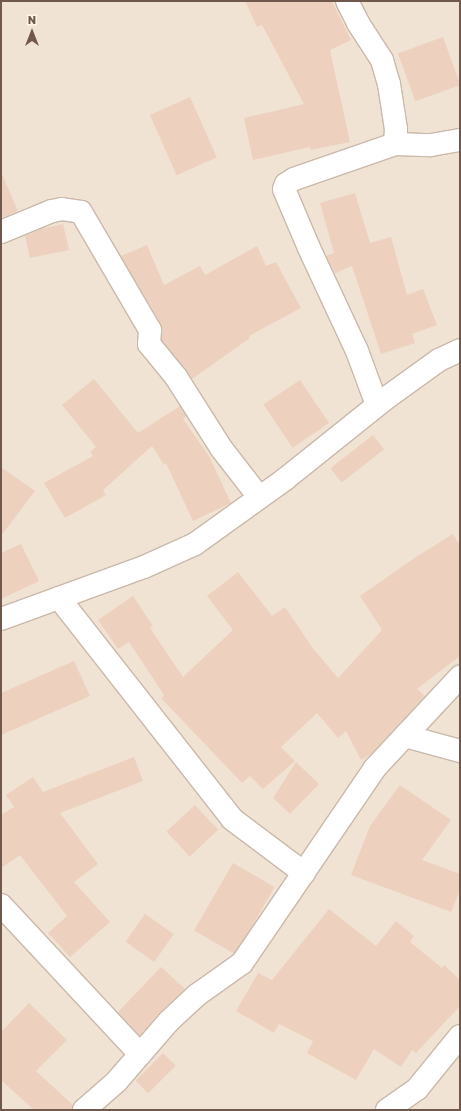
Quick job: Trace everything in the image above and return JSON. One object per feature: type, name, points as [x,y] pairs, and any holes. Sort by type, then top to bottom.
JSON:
[{"type":"street","points":[[347,1],[358,23],[382,60],[389,84],[396,129],[394,144]]},
{"type":"street","points":[[377,406],[357,351],[309,248],[284,189],[286,184],[294,180],[394,144],[431,145],[460,140]]},
{"type":"street","points":[[1,232],[52,210],[62,208],[81,212],[150,330],[149,344],[176,377],[221,448],[259,497]]},
{"type":"street","points":[[1,619],[144,567],[195,544],[439,360],[460,350]]},
{"type":"street","points":[[59,598],[232,819],[304,873]]},
{"type":"street","points":[[84,1110],[116,1082],[169,1021],[192,1000],[242,963],[375,768],[460,677]]},
{"type":"street","points":[[405,736],[460,750]]},
{"type":"street","points":[[1,905],[140,1054]]},
{"type":"street","points":[[387,1110],[417,1089],[460,1036]]},
{"type":"shaded area","points":[[1,1],[460,1],[460,1110],[1,1110]]},
{"type":"building","points":[[245,1],[332,1],[351,40],[330,50],[350,142],[311,150],[310,147],[253,160],[244,118],[304,104],[262,25],[257,27]]},
{"type":"building","points":[[443,37],[460,85],[415,101],[398,53]]},
{"type":"building","points":[[190,97],[217,157],[177,175],[150,115]]},
{"type":"building","points":[[1,172],[18,211],[1,218]]},
{"type":"building","points":[[355,193],[370,243],[391,237],[407,295],[423,289],[437,325],[412,334],[415,343],[381,354],[352,266],[335,273],[326,256],[334,253],[320,203]]},
{"type":"building","points":[[63,224],[69,250],[30,258],[25,236],[41,229]]},
{"type":"building","points":[[147,245],[164,285],[200,266],[205,275],[257,246],[266,266],[276,262],[301,308],[249,336],[250,338],[192,379],[162,341],[161,324],[121,256]]},
{"type":"building","points":[[94,379],[138,433],[180,406],[186,416],[183,419],[209,456],[231,503],[193,521],[166,463],[164,465],[152,446],[103,490],[106,495],[65,518],[44,483],[93,456],[90,452],[96,447],[62,405]]},
{"type":"building","points":[[300,380],[329,423],[293,448],[264,405]]},
{"type":"building","points":[[373,435],[384,449],[342,482],[330,468]]},
{"type":"building","points":[[1,467],[35,491],[1,536]]},
{"type":"building","points":[[453,534],[460,545],[460,656],[417,689],[425,696],[371,754],[361,760],[346,731],[338,738],[317,713],[281,747],[295,761],[263,789],[250,776],[242,783],[161,698],[164,695],[129,642],[118,649],[98,620],[133,596],[153,626],[150,628],[183,677],[233,630],[207,596],[238,572],[272,616],[285,607],[312,647],[338,678],[382,630],[360,596],[416,557]]},
{"type":"building","points":[[21,544],[39,581],[1,599],[1,553]]},
{"type":"building","points":[[74,661],[90,696],[1,735],[1,693]]},
{"type":"building","points":[[134,757],[143,781],[60,813],[98,864],[74,882],[110,922],[70,957],[48,933],[67,916],[20,855],[1,868],[1,815],[14,807],[6,795],[33,777],[43,792]]},
{"type":"building","points":[[296,762],[319,784],[290,814],[273,798]]},
{"type":"building","points":[[400,785],[451,820],[422,860],[460,874],[460,890],[451,912],[351,875],[370,826]]},
{"type":"building","points":[[195,805],[218,830],[190,856],[166,832]]},
{"type":"building","points":[[233,863],[275,887],[236,955],[194,931]]},
{"type":"building","points":[[329,909],[376,946],[396,921],[414,936],[410,942],[442,968],[444,965],[460,980],[460,1006],[416,1053],[412,1050],[401,1067],[374,1049],[356,1080],[307,1053],[313,1041],[279,1024],[274,1033],[236,1011],[258,973],[272,980]]},
{"type":"building","points":[[145,914],[174,934],[154,962],[125,942]]},
{"type":"building","points":[[161,967],[185,989],[160,1012],[140,1036],[118,1012]]},
{"type":"building","points":[[29,1003],[67,1040],[36,1071],[73,1105],[72,1110],[34,1110],[1,1080],[1,1032]]},
{"type":"building","points":[[163,1053],[176,1066],[148,1093],[135,1081]]}]
